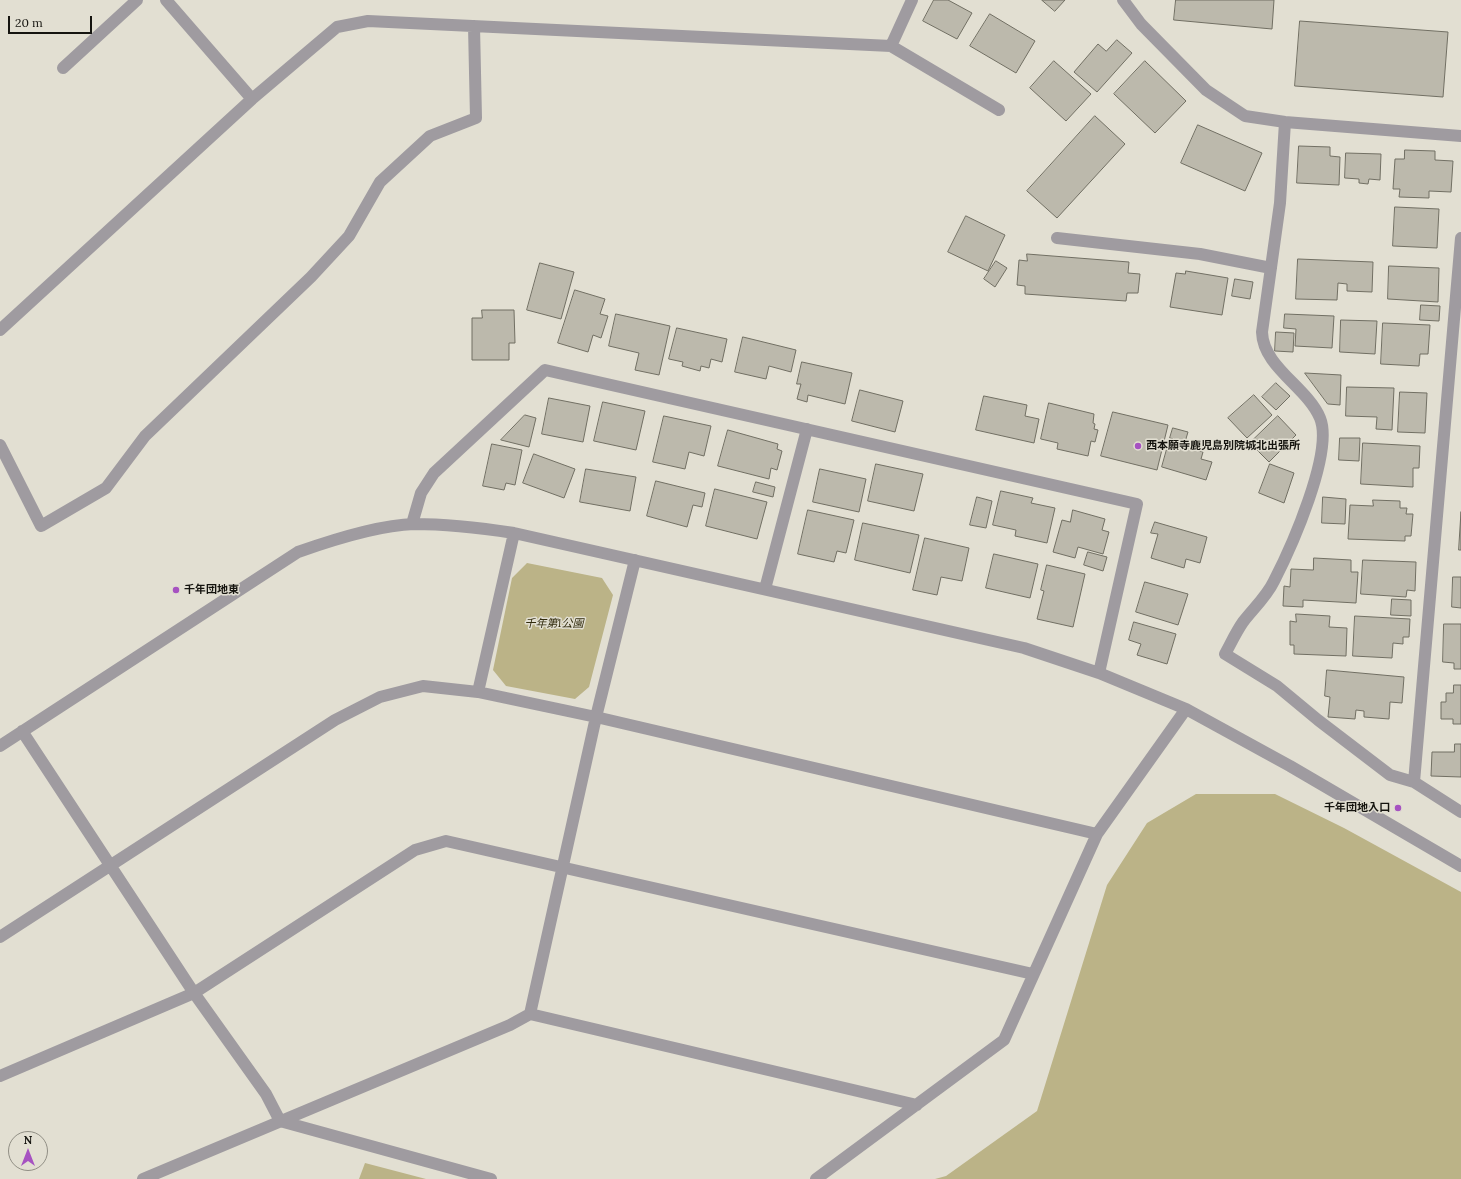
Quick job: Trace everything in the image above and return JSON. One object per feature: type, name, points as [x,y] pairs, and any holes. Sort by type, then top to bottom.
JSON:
[{"type":"street","points":[[63,68],[137,0]]},
{"type":"street","points":[[166,0],[252,99]]},
{"type":"street","points":[[891,46],[912,0]]},
{"type":"street","points":[[1123,0],[1141,24],[1206,90],[1245,116],[1285,122],[1461,136]]},
{"type":"street","points":[[0,330],[252,99],[337,27],[368,20],[891,46],[999,110]]},
{"type":"street","points":[[0,445],[41,526],[106,488],[145,436],[311,278],[349,236],[380,182],[430,136],[476,118],[474,26]]},
{"type":"street","points":[[1285,122],[1280,203],[1262,332],[1262,344],[1268,354],[1311,402],[1320,418],[1324,436],[1321,459],[1311,496],[1274,583],[1243,623],[1225,654],[1277,686],[1318,720],[1390,775],[1414,782],[1461,812]]},
{"type":"street","points":[[1057,238],[1200,254],[1271,268]]},
{"type":"street","points":[[1414,782],[1461,238]]},
{"type":"street","points":[[412,524],[421,493],[434,473],[545,370],[1137,504],[1099,672]]},
{"type":"street","points":[[765,589],[807,429]]},
{"type":"street","points":[[0,746],[298,552],[335,539],[412,524],[467,526],[514,533],[1024,648],[1099,672],[1186,709],[1290,766],[1461,866]]},
{"type":"street","points":[[478,692],[514,533]]},
{"type":"street","points":[[530,1014],[564,869],[596,716],[635,560]]},
{"type":"street","points":[[0,937],[335,720],[380,697],[423,686],[478,692],[596,716],[1097,834]]},
{"type":"street","points":[[816,1179],[917,1106],[1004,1040],[1097,834],[1186,709]]},
{"type":"street","points":[[22,731],[194,993],[266,1094],[280,1121],[490,1179]]},
{"type":"street","points":[[0,1076],[194,993],[415,850],[446,842],[1033,974]]},
{"type":"street","points":[[143,1179],[510,1025],[530,1014],[917,1106]]},
{"type":"green space","name":"千年第1公園","points":[[527,563],[602,578],[613,595],[589,687],[575,699],[506,686],[493,670],[512,578]]},
{"type":"green space","points":[[1196,794],[1275,794],[1344,828],[1461,892],[1461,1179],[935,1179],[946,1176],[1037,1111],[1107,885],[1147,823]]},
{"type":"green space","points":[[365,1163],[426,1179],[359,1179]]},
{"type":"building","points":[[934,0],[948,0],[972,13],[957,39],[923,21]]},
{"type":"building","points":[[1042,0],[1065,0],[1055,11]]},
{"type":"building","points":[[1176,0],[1274,0],[1272,29],[1174,20]]},
{"type":"building","points":[[990,14],[1035,41],[1016,73],[970,46]]},
{"type":"building","points":[[1300,21],[1448,32],[1443,97],[1295,86]]},
{"type":"building","points":[[1117,40],[1132,53],[1097,92],[1074,72],[1098,44],[1106,51]]},
{"type":"building","points":[[1054,61],[1091,94],[1066,121],[1030,88]]},
{"type":"building","points":[[1145,61],[1186,101],[1155,133],[1114,94]]},
{"type":"building","points":[[1095,116],[1125,144],[1057,218],[1027,191]]},
{"type":"building","points":[[1198,125],[1262,153],[1245,191],[1181,163]]},
{"type":"building","points":[[1299,146],[1330,147],[1330,156],[1340,157],[1339,185],[1297,183]]},
{"type":"building","points":[[1405,150],[1435,151],[1435,160],[1453,161],[1451,192],[1429,191],[1429,198],[1399,197],[1400,189],[1393,189],[1395,159],[1404,159]]},
{"type":"building","points":[[1346,153],[1381,154],[1380,180],[1369,179],[1368,184],[1359,183],[1359,179],[1345,178]]},
{"type":"building","points":[[1395,207],[1439,209],[1437,248],[1393,246]]},
{"type":"building","points":[[966,216],[1005,235],[988,271],[948,252]]},
{"type":"building","points":[[1027,254],[1129,262],[1128,273],[1140,274],[1138,293],[1127,293],[1126,301],[1025,294],[1025,286],[1017,285],[1019,260],[1027,261]]},
{"type":"building","points":[[1298,259],[1373,262],[1372,292],[1347,291],[1347,284],[1338,283],[1337,300],[1296,299]]},
{"type":"building","points":[[996,261],[1007,268],[995,287],[984,279]]},
{"type":"building","points":[[540,263],[574,272],[561,319],[527,310]]},
{"type":"building","points":[[1389,266],[1439,268],[1438,302],[1388,299]]},
{"type":"building","points":[[1186,271],[1228,278],[1222,315],[1170,307],[1176,273],[1185,274]]},
{"type":"building","points":[[1235,279],[1253,282],[1250,299],[1232,296]]},
{"type":"building","points":[[575,290],[605,299],[600,314],[608,316],[601,338],[593,335],[588,352],[558,343]]},
{"type":"building","points":[[1421,305],[1440,306],[1439,321],[1420,320]]},
{"type":"building","points":[[482,310],[514,310],[515,343],[509,343],[509,360],[472,360],[472,318],[482,318]]},
{"type":"building","points":[[616,314],[670,326],[659,375],[635,370],[639,353],[609,346]]},
{"type":"building","points":[[1285,314],[1334,316],[1332,348],[1295,346],[1296,329],[1284,328]]},
{"type":"building","points":[[1341,320],[1377,321],[1375,354],[1340,352]]},
{"type":"building","points":[[1383,323],[1430,325],[1428,354],[1420,354],[1419,366],[1381,364]]},
{"type":"building","points":[[677,328],[727,339],[722,362],[711,359],[709,368],[701,366],[700,371],[682,366],[683,362],[669,359]]},
{"type":"building","points":[[1276,332],[1294,333],[1293,352],[1275,351]]},
{"type":"building","points":[[743,337],[796,350],[791,372],[769,366],[766,379],[735,372]]},
{"type":"building","points":[[802,362],[852,373],[845,404],[808,395],[807,402],[797,399],[801,384],[797,384]]},
{"type":"building","points":[[1305,373],[1341,375],[1340,405],[1328,404]]},
{"type":"building","points":[[1276,383],[1290,396],[1276,410],[1262,397]]},
{"type":"building","points":[[1347,387],[1394,388],[1392,430],[1376,429],[1377,417],[1346,416]]},
{"type":"building","points":[[860,390],[903,401],[895,432],[852,421]]},
{"type":"building","points":[[1400,392],[1427,393],[1425,433],[1398,432]]},
{"type":"building","points":[[1254,395],[1272,415],[1247,438],[1228,418]]},
{"type":"building","points":[[984,396],[1027,405],[1025,416],[1039,419],[1034,443],[976,430]]},
{"type":"building","points":[[549,398],[590,406],[583,442],[542,434]]},
{"type":"building","points":[[603,402],[645,411],[636,450],[594,441]]},
{"type":"building","points":[[1049,403],[1094,414],[1094,429],[1098,430],[1095,442],[1091,441],[1088,456],[1057,449],[1058,443],[1041,439]]},
{"type":"building","points":[[1113,412],[1168,425],[1157,470],[1101,456]]},
{"type":"building","points":[[525,415],[536,418],[529,447],[501,440]]},
{"type":"building","points":[[664,416],[711,426],[704,456],[689,452],[685,469],[653,462]]},
{"type":"building","points":[[1278,416],[1296,435],[1269,462],[1250,443]]},
{"type":"building","points":[[1173,428],[1188,432],[1185,442],[1170,438]]},
{"type":"building","points":[[728,430],[778,444],[777,449],[782,451],[777,470],[771,468],[769,479],[718,466]]},
{"type":"building","points":[[1340,438],[1360,438],[1359,461],[1339,460]]},
{"type":"building","points":[[1169,442],[1203,452],[1201,459],[1212,462],[1206,480],[1162,467]]},
{"type":"building","points":[[1363,443],[1420,446],[1419,468],[1413,468],[1413,487],[1361,484]]},
{"type":"building","points":[[492,444],[522,450],[515,485],[506,483],[504,490],[483,486]]},
{"type":"building","points":[[534,454],[575,469],[564,498],[523,483]]},
{"type":"building","points":[[876,464],[923,474],[914,511],[868,501]]},
{"type":"building","points":[[1270,464],[1294,473],[1284,503],[1259,493]]},
{"type":"building","points":[[586,469],[636,477],[630,511],[580,502]]},
{"type":"building","points":[[820,469],[866,479],[859,512],[813,502]]},
{"type":"building","points":[[656,481],[705,493],[702,507],[693,505],[687,527],[647,516]]},
{"type":"building","points":[[756,482],[775,487],[773,497],[753,492]]},
{"type":"building","points":[[715,489],[767,502],[757,539],[706,526]]},
{"type":"building","points":[[1001,491],[1033,498],[1031,503],[1055,508],[1047,543],[1015,536],[1016,530],[993,525]]},
{"type":"building","points":[[977,497],[992,501],[986,528],[970,525]]},
{"type":"building","points":[[1323,497],[1346,499],[1345,524],[1322,523]]},
{"type":"building","points":[[1373,500],[1400,501],[1400,508],[1407,508],[1406,514],[1413,514],[1411,536],[1405,536],[1405,541],[1348,539],[1350,505],[1373,506]]},
{"type":"building","points":[[808,510],[854,520],[846,553],[837,551],[834,562],[798,554]]},
{"type":"building","points":[[1073,510],[1105,519],[1102,530],[1109,532],[1103,554],[1078,547],[1075,558],[1053,552],[1062,520],[1070,522]]},
{"type":"building","points":[[1461,512],[1461,550],[1459,550]]},
{"type":"building","points":[[1155,522],[1207,537],[1200,563],[1186,559],[1184,568],[1151,558],[1158,534],[1151,533]]},
{"type":"building","points":[[863,523],[919,535],[910,573],[855,560]]},
{"type":"building","points":[[925,538],[969,548],[962,581],[941,577],[937,595],[913,590]]},
{"type":"building","points":[[1088,552],[1107,557],[1103,571],[1084,565]]},
{"type":"building","points":[[994,554],[1038,564],[1030,598],[986,588]]},
{"type":"building","points":[[1314,558],[1351,560],[1351,572],[1358,572],[1356,603],[1303,600],[1303,607],[1283,606],[1284,586],[1290,587],[1291,569],[1313,570]]},
{"type":"building","points":[[1363,560],[1416,562],[1415,591],[1407,590],[1406,597],[1361,594]]},
{"type":"building","points":[[1047,565],[1085,574],[1073,627],[1037,619],[1044,591],[1041,590]]},
{"type":"building","points":[[1453,577],[1461,577],[1461,608],[1452,607]]},
{"type":"building","points":[[1145,582],[1188,594],[1178,625],[1136,612]]},
{"type":"building","points":[[1392,599],[1411,600],[1411,616],[1391,615]]},
{"type":"building","points":[[1296,614],[1330,616],[1329,627],[1347,628],[1346,656],[1294,654],[1294,645],[1290,645],[1290,621],[1296,622]]},
{"type":"building","points":[[1355,616],[1410,619],[1409,637],[1403,637],[1403,644],[1393,643],[1392,658],[1353,656]]},
{"type":"building","points":[[1134,622],[1176,634],[1167,664],[1137,655],[1141,644],[1129,640]]},
{"type":"building","points":[[1444,624],[1461,624],[1461,669],[1454,669],[1454,663],[1443,662]]},
{"type":"building","points":[[1327,670],[1404,677],[1402,703],[1390,702],[1389,719],[1364,717],[1364,711],[1356,710],[1355,719],[1328,717],[1330,697],[1325,696]]},
{"type":"building","points":[[1454,685],[1461,685],[1461,724],[1453,724],[1453,719],[1441,719],[1441,702],[1446,702],[1446,693],[1453,693]]},
{"type":"building","points":[[1455,744],[1461,744],[1461,777],[1431,776],[1432,752],[1454,752]]},
{"type":"place","name":"西本願寺鹿児島別院城北出張所","points":[[1138,446]]},
{"type":"place","name":"千年団地東","points":[[176,590]]},
{"type":"place","name":"千年団地入口","points":[[1398,808]]}]
